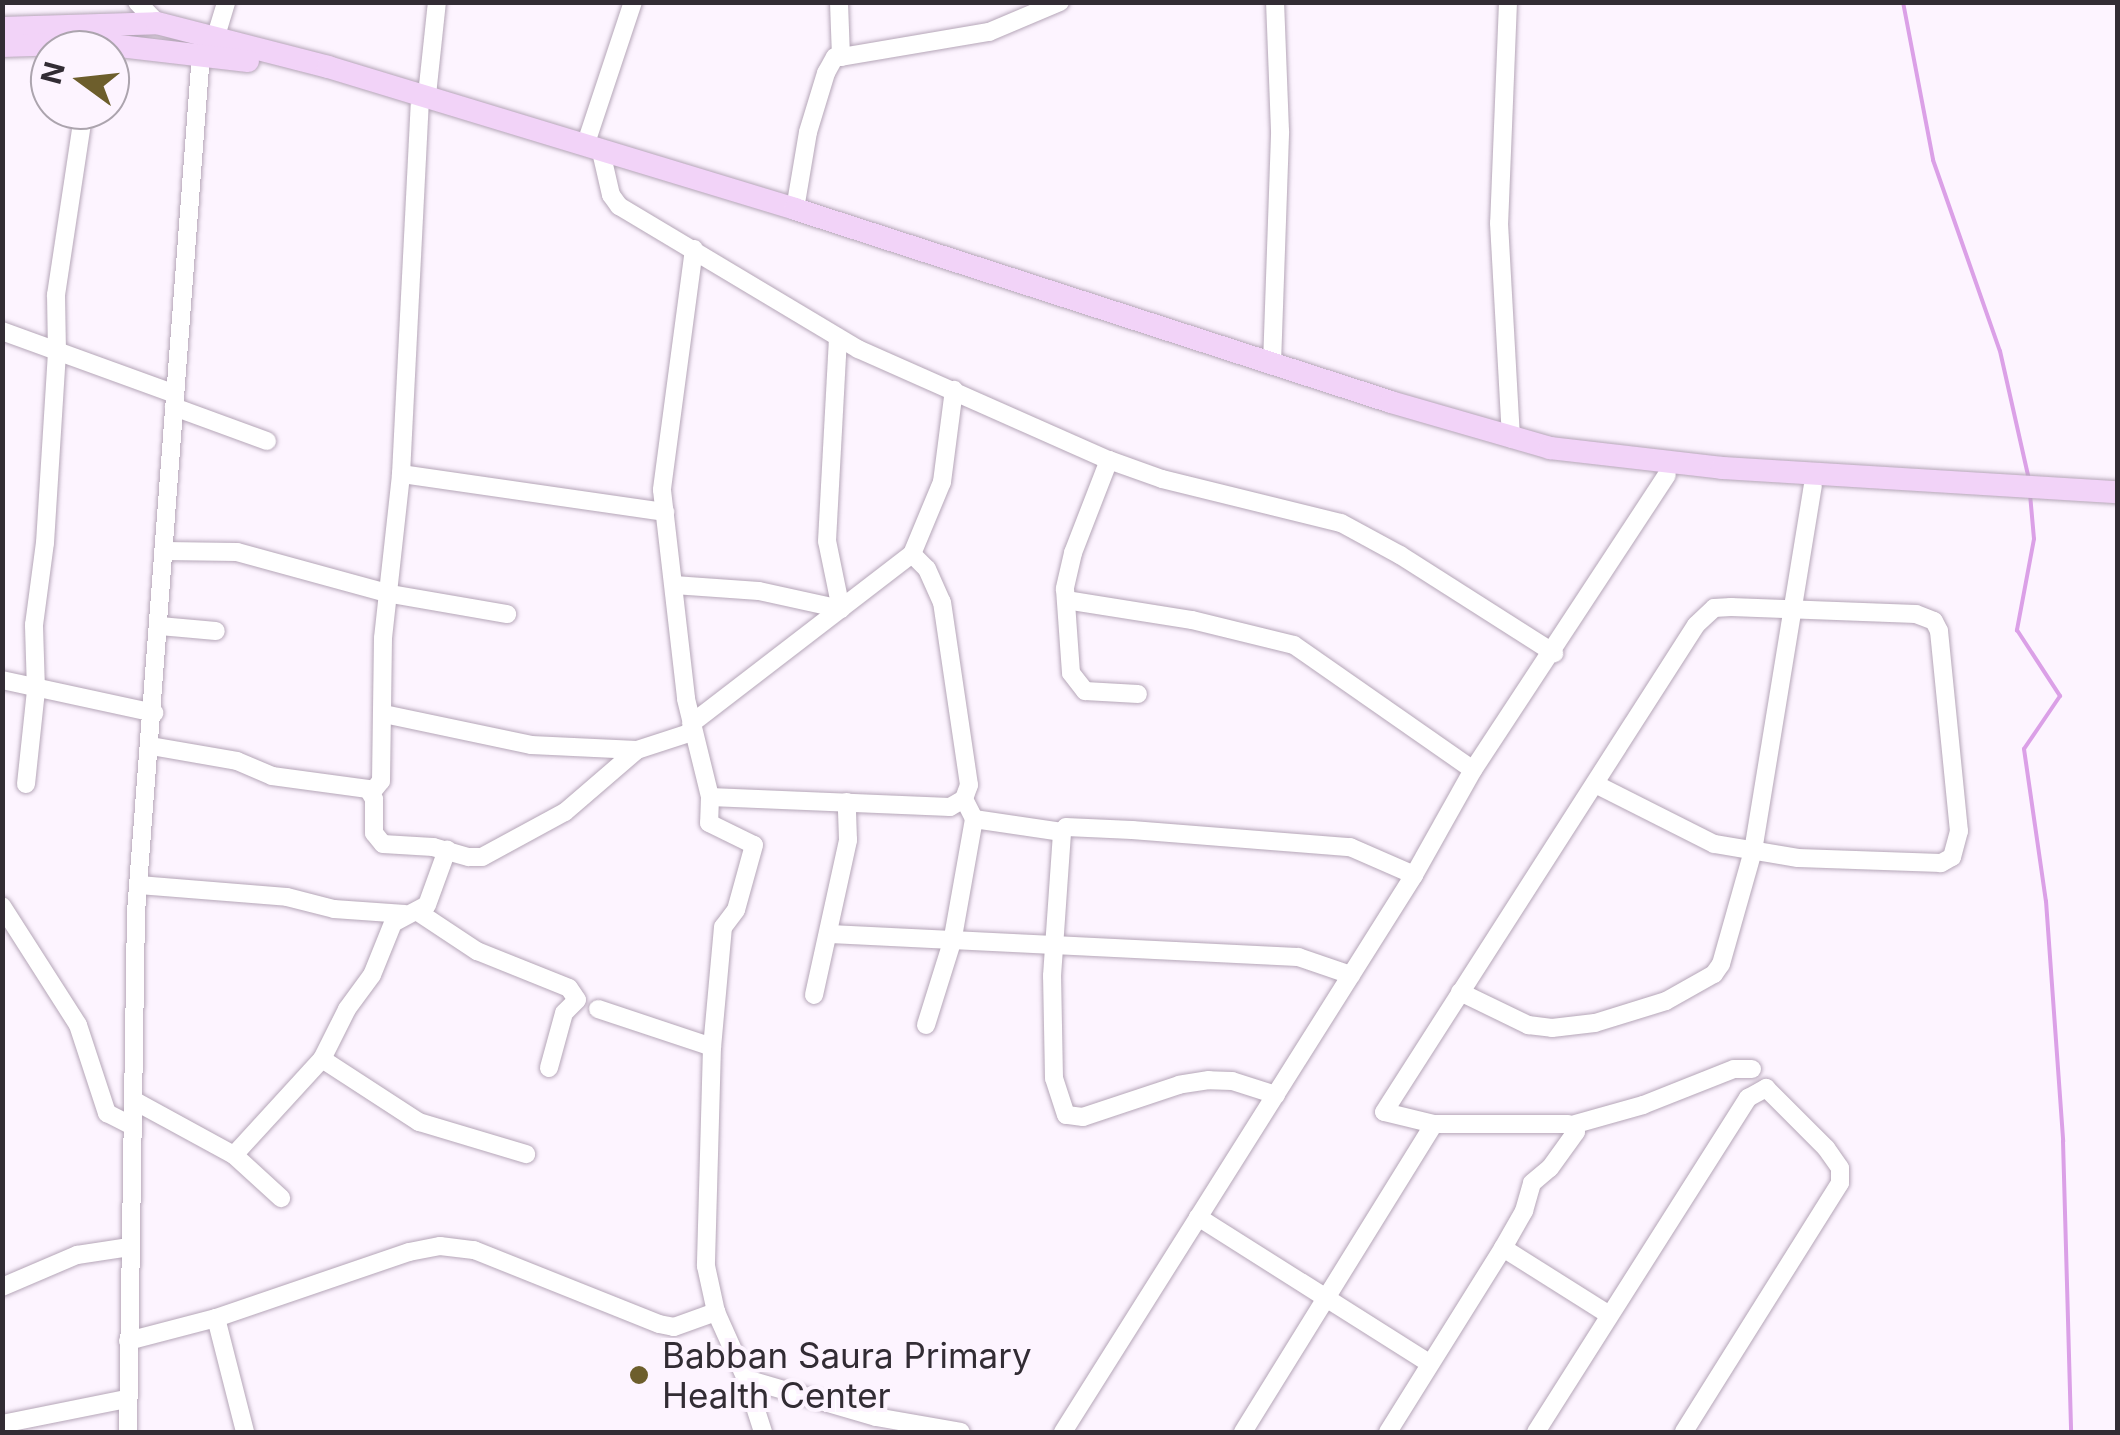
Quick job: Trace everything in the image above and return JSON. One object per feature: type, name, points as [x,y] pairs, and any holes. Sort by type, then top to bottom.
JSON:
[{"type":"main road","points":[[2,28],[157,24],[208,46],[424,100],[795,209],[832,226],[1428,427],[1542,457],[1668,475],[2118,504]]},
{"type":"main road","points":[[2,46],[30,46]]},
{"type":"main road","points":[[130,47],[208,46]]},
{"type":"main road","points":[[594,150],[1511,439],[1634,460],[2118,492]]},
{"type":"street","points":[[137,2],[157,24]]},
{"type":"street","points":[[128,1432],[138,884],[175,401],[208,46],[226,2]]},
{"type":"street","points":[[437,2],[424,100],[401,474],[391,594],[383,638],[381,781],[372,792],[374,833],[382,844],[482,857],[565,812],[637,750],[692,728],[912,554],[942,482],[954,390]]},
{"type":"street","points":[[634,2],[594,150],[619,206],[838,338],[1109,460],[1162,479],[1315,513],[1340,523],[1400,555],[1554,653]]},
{"type":"street","points":[[839,2],[840,57]]},
{"type":"street","points":[[795,209],[808,132],[835,56],[989,32],[1060,2]]},
{"type":"street","points":[[1272,364],[1280,131],[1275,2]]},
{"type":"street","points":[[1508,2],[1499,223],[1511,439]]},
{"type":"street","points":[[26,784],[36,688],[34,625],[45,543],[57,352],[56,295],[81,130]]},
{"type":"street","points":[[694,249],[673,431],[664,471],[665,512],[692,728],[710,797],[709,823],[754,846],[736,910],[724,927],[712,1048],[706,1266],[716,1312],[746,1379],[763,1432]]},
{"type":"street","points":[[2,331],[267,441]]},
{"type":"street","points":[[838,338],[827,540],[841,609]]},
{"type":"street","points":[[1109,460],[1073,553],[1066,600],[1076,684],[1085,691],[1138,694]]},
{"type":"street","points":[[401,474],[665,512]]},
{"type":"street","points":[[1063,1432],[1414,875],[1474,770],[1668,475]]},
{"type":"street","points":[[1460,992],[1528,1025],[1552,1028],[1594,1023],[1666,1001],[1705,982],[1721,964],[1753,851],[1813,486]]},
{"type":"street","points":[[165,551],[237,552],[391,594],[507,614]]},
{"type":"street","points":[[710,797],[950,807],[964,799],[969,785],[942,602],[927,569],[912,554]]},
{"type":"street","points":[[674,585],[759,591],[841,609]]},
{"type":"street","points":[[1066,600],[1192,620],[1294,645],[1474,770]]},
{"type":"street","points":[[1594,784],[1694,838],[1753,851],[1798,858],[1927,864],[1952,856],[1959,831],[1940,630],[1934,620],[1916,614],[1731,607],[1705,614],[1594,784],[1384,1112],[1434,1124],[1572,1125],[1644,1105],[1734,1068],[1752,1070]]},
{"type":"street","points":[[160,626],[216,632]]},
{"type":"street","points":[[2,680],[154,713]]},
{"type":"street","points":[[384,714],[530,746],[637,750]]},
{"type":"street","points":[[151,746],[238,761],[272,776],[372,792]]},
{"type":"street","points":[[926,1025],[952,942],[974,820],[964,799]]},
{"type":"street","points":[[814,995],[848,840],[848,802]]},
{"type":"street","points":[[974,820],[1062,832]]},
{"type":"street","points":[[1276,1095],[1232,1082],[1209,1080],[1179,1085],[1083,1117],[1066,1115],[1054,1078],[1053,944],[1062,832],[1066,827],[1350,847],[1414,875]]},
{"type":"street","points":[[234,1155],[322,1059],[347,1008],[372,976],[394,923],[412,913],[436,889],[447,850]]},
{"type":"street","points":[[138,884],[287,897],[334,909],[412,913],[478,951],[569,988],[577,1000],[564,1013],[549,1068]]},
{"type":"street","points":[[2,906],[78,1025],[107,1113],[131,1125]]},
{"type":"street","points":[[828,934],[1298,957],[1351,975]]},
{"type":"street","points":[[598,1009],[712,1048]]},
{"type":"street","points":[[322,1059],[419,1122],[526,1154]]},
{"type":"street","points":[[1542,1430],[1608,1314],[1748,1098],[1760,1089],[1772,1090],[1840,1168],[1840,1183],[1684,1432]]},
{"type":"street","points":[[132,1100],[234,1155],[281,1198]]},
{"type":"street","points":[[1243,1432],[1434,1124]]},
{"type":"street","points":[[1388,1432],[1503,1248],[1524,1211],[1532,1183],[1575,1137],[1572,1125]]},
{"type":"street","points":[[1198,1218],[1430,1363]]},
{"type":"street","points":[[128,1341],[216,1318],[409,1252],[440,1246],[474,1250],[674,1328],[716,1312]]},
{"type":"street","points":[[3,1287],[50,1271],[77,1256],[129,1247]]},
{"type":"street","points":[[1503,1248],[1608,1314]]},
{"type":"street","points":[[216,1318],[245,1432]]},
{"type":"street","points":[[746,1379],[876,1417],[960,1432]]},
{"type":"street","points":[[2,1424],[126,1399]]},
{"type":"waterway","points":[[1903,2],[1933,160],[2000,351],[2029,480]]},
{"type":"waterway","points":[[2030,494],[2034,539],[2017,630],[2060,696],[2024,749],[2046,901],[2063,1141],[2071,1432]]},
{"type":"place","name":"Babban Saura Primary Health Center","points":[[639,1375]]}]
